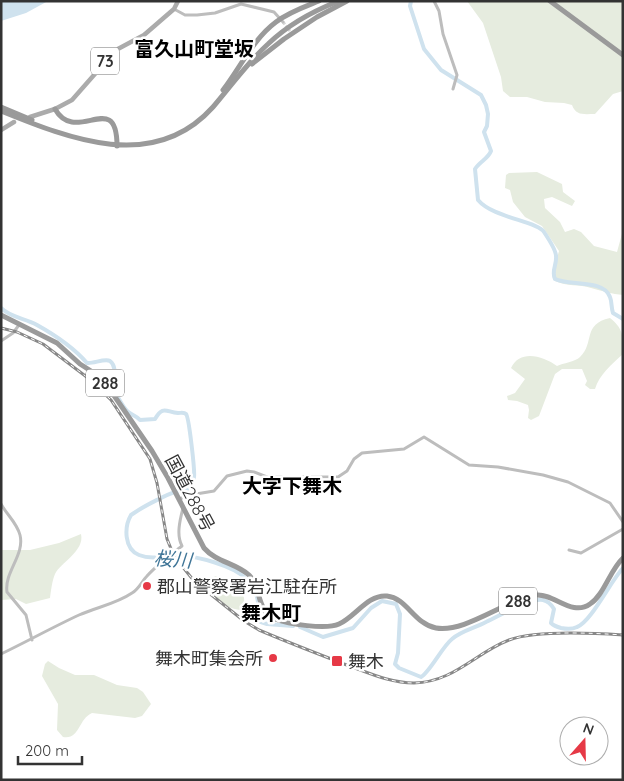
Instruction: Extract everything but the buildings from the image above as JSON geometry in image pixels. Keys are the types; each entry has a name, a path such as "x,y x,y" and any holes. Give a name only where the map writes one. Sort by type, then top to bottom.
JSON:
{"highway":[{"path":"207,113 247,54 266,32 301,8 319,1"},
{"path":"212,108 268,44 298,22 339,1"},
{"path":"1,111 68,136 93,142 117,145 152,142 181,131 207,113 252,65 266,53 317,17 347,1"},
{"path":"550,1 623,54"},
{"path":"1,107 83,137 117,145"},
{"path":"55,109 60,117 69,123 100,118 110,121 116,129 117,145"},
{"name":"国道288号","path":"1,315 57,343 80,364 102,378 152,451 183,507 199,541 207,551 244,571 252,578 263,609 274,619 327,627 339,624 375,598 381,596 398,600 422,623 440,629 459,626 520,600 538,595 547,596 572,607 583,608 593,602 617,564 623,558"}],"main road":[{"name":"73","path":"30,117 55,109 72,100 119,47 144,34 174,9 178,1"},
{"path":"1,130 14,122"}],"street":[{"path":"434,1 440,14 443,34 455,68 456,80 453,89"},
{"path":"174,9 184,15 197,15 215,12 240,4 274,12 282,20"},
{"path":"1,341 14,333 19,325"},
{"path":"178,498 214,491 228,476 247,471 267,477 334,478 347,471 354,459 360,454 404,449 424,437 469,465 498,467 543,475 572,484 610,502 623,522"},
{"path":"1,504 16,526 21,539 8,578 7,592 27,618 32,640"},
{"path":"1,654 32,640 53,627 132,593 148,574 182,546 179,540 179,533 183,507"},
{"path":"568,550 581,553 623,529"}],"shaded area":[{"path":"467,1 623,1 623,91 613,94 595,114 578,113 572,105 564,103 545,102 527,97 510,97 503,91 501,77 483,23"},
{"path":"537,172 562,184 563,192 575,201 572,206 552,197 544,199 545,208 560,222 565,232 574,229 581,232 594,246 617,252 623,230 623,295 555,281 553,271 559,251 542,226 525,217 513,202 510,190 505,188 506,175 509,173"},
{"path":"610,318 618,326 622,334 623,354 603,374 595,389 590,389 585,385 587,381 582,369 562,369 555,374 539,416 531,420 528,418 528,405 508,400 507,396 515,393 525,379 511,368 515,362 526,356 539,357 557,366 575,360 584,352 592,329 601,321"},
{"path":"81,534 81,540 76,551 55,574 50,598 26,604 16,599 1,600 1,550 30,550 59,543"},
{"path":"215,576 241,593 244,600 240,610 222,603 213,593 211,582"},
{"path":"48,661 75,675 94,675 117,685 137,688 143,692 151,704 142,716 135,718 92,713 87,716 73,735 63,737 57,730 58,704 42,676 45,664"}],"water":[{"path":"1,1 48,1 26,13 1,21"}],"waterway":[{"path":"411,1 410,6 424,49 441,70 481,95 486,105 488,114 487,126 484,132 491,151 475,169 478,200 494,211 540,228 548,237 556,253 555,279 601,288 610,297 613,313 623,319"},
{"name":"桜川","path":"1,308 9,314 32,323 50,333 70,347 87,363 110,361 114,367 114,388 117,396 127,411 140,420 155,419 160,412 165,410 186,414 192,444 193,479 187,490 167,495 131,515 126,531 130,548 139,555 196,558 233,570 245,578 256,594 258,605 255,620 267,624 293,626"},
{"name":"桜川","path":"300,627 323,637 353,628 371,608 382,601 396,604 400,614 398,653 395,664 399,668 421,677 448,643 456,636 530,602 543,600 551,604 554,609 551,623 554,626 565,629 577,627 588,618 623,568"}],"tunnel":[{"path":"283,22 290,31"}],"railway":[{"path":"1,328 17,332 43,344 88,378 111,400 150,459 157,483 167,539 174,556 194,581 244,621 259,630 344,664 405,683 441,678 497,646 520,637 549,633 623,635"}],"place":[{"name":"郡山警察署岩江駐在所","path":"147,586"},
{"name":"舞木町集会所","path":"273,658"},
{"name":"舞木","path":"337,661"}],"district":[{"name":"富久山町堂坂","path":"194,48"},
{"name":"大字下舞木","path":"292,485"},
{"name":"舞木町","path":"271,612"}]}
